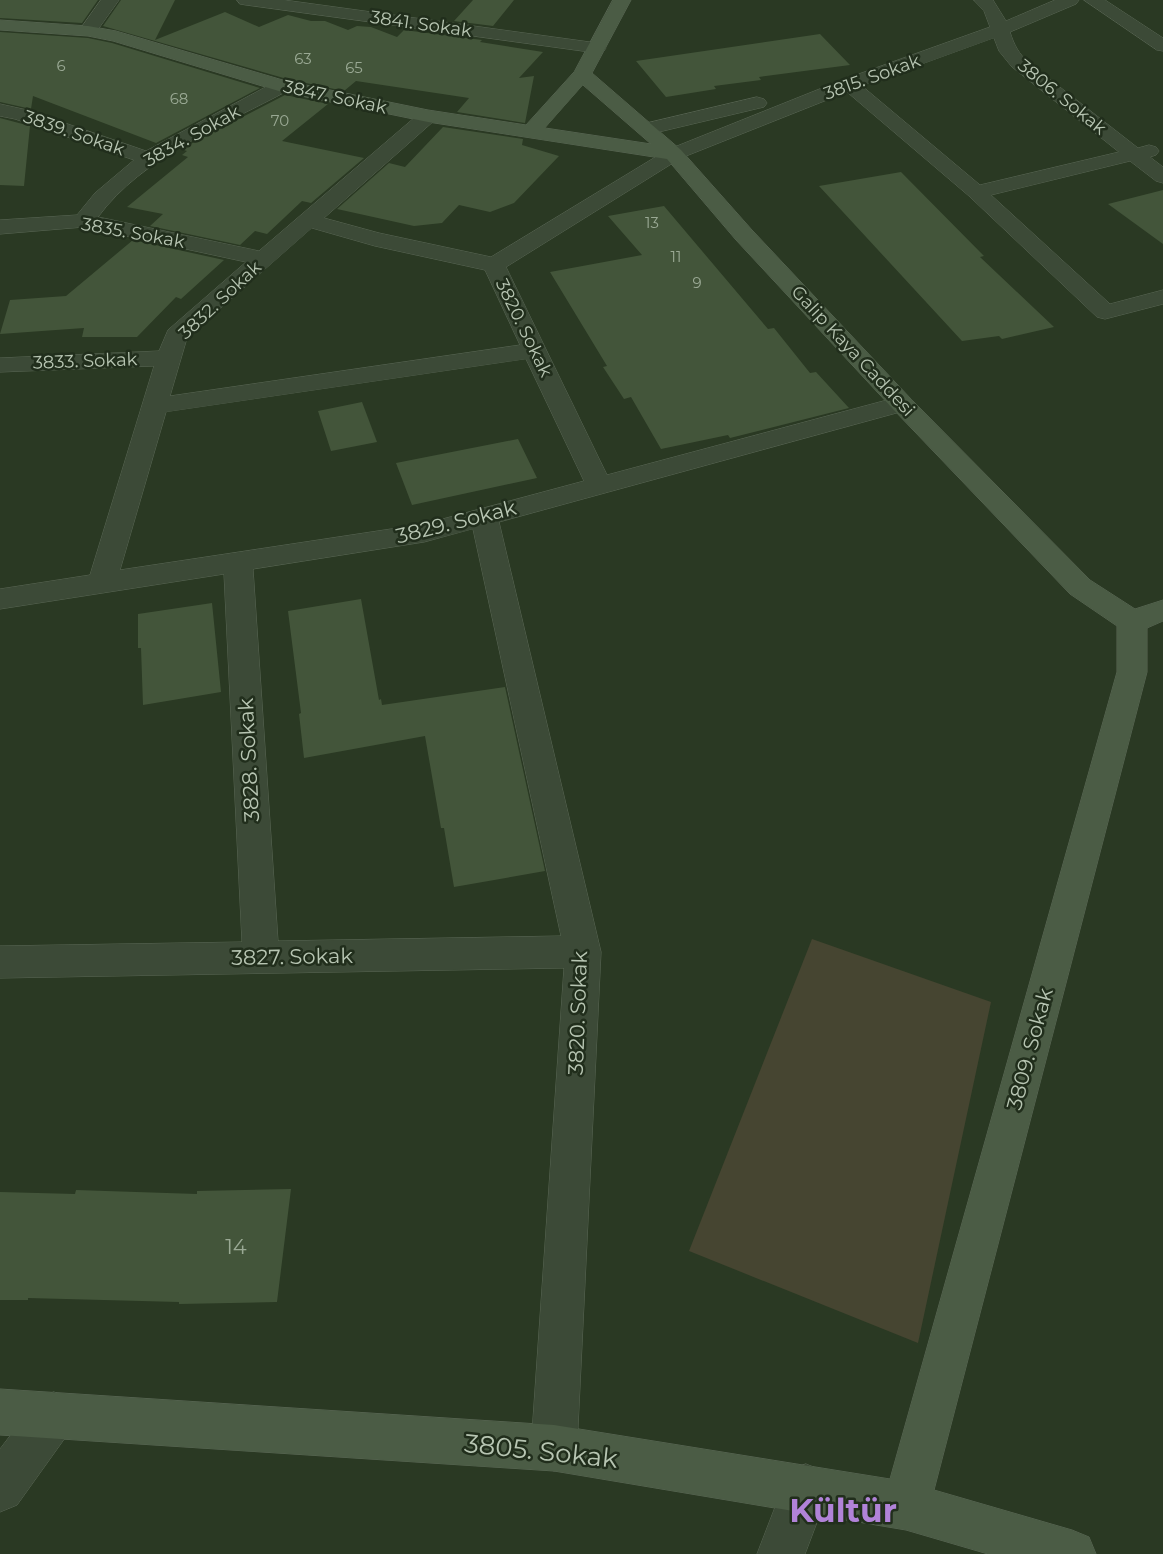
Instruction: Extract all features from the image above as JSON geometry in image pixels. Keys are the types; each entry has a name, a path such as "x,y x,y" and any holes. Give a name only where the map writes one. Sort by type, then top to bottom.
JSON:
{"street":[{"path":"88,31 110,0"},
{"name":"3841. Sokak","path":"246,0 597,48"},
{"path":"531,132 582,74 622,0"},
{"name":"3806. Sokak","path":"983,0 995,13 999,30 1010,55 1163,177"},
{"name":"3815. Sokak","path":"674,154 839,88 999,30 1070,0"},
{"path":"1093,0 1163,46"},
{"name":"3847. Sokak","path":"0,25 88,31 116,36 282,86 428,116 674,154"},
{"name":"Galip Kaya Caddesi","path":"582,74 674,154 744,235 902,404 1080,587 1147,616"},
{"name":"3834. Sokak","path":"84,222 102,197 148,158 282,86"},
{"path":"646,129 772,99 839,88 976,192 1105,312 1163,297"},
{"name":"3839. Sokak","path":"0,110 20,114 148,158"},
{"name":"3832. Sokak","path":"102,583 176,335 428,116"},
{"path":"976,192 1163,148"},
{"name":"3820. Sokak","path":"600,485 494,265 674,154"},
{"path":"308,220 375,239 494,265"},
{"name":"3835. Sokak","path":"0,227 84,222 264,259"},
{"path":"155,405 535,350"},
{"name":"3833. Sokak","path":"0,365 170,358"},
{"name":"3829. Sokak","path":"0,599 424,533 902,404"},
{"name":"3820. Sokak","path":"484,517 583,952 554,1448"},
{"name":"3828. Sokak","path":"238,562 261,958"},
{"name":"3809. Sokak","path":"906,1506 1147,616"},
{"name":"3827. Sokak","path":"0,962 583,952"},
{"name":"3805. Sokak","path":"0,1412 554,1448 906,1506 1072,1554"},
{"path":"0,1488 54,1414"},
{"path":"781,1554 806,1488"}],"shaded area":[{"path":"812,939 991,1002 918,1343 689,1251"}],"building":[{"path":"0,0 98,0 82,23 0,18"},
{"path":"121,0 175,0 155,40 225,12 259,27 288,15 311,21 325,21 348,30 357,26 371,27 397,37 404,30 482,40 480,42 543,52 519,78 534,76 525,123 457,112 469,98 356,81 344,91 287,79 103,26"},
{"path":"473,0 514,0 493,26 454,21"},
{"path":"0,32 88,38 112,43 260,88 156,143 33,96 31,109 0,102"},
{"path":"820,34 850,65 759,77 761,80 714,86 716,89 666,97 636,61"},
{"path":"285,95 328,104 282,141 364,158 311,203 302,201 267,234 255,231 240,245 150,226 163,214 127,207 188,157 182,155 187,151 181,149"},
{"path":"0,118 30,126 24,186 0,185"},
{"path":"443,127 523,139 522,145 559,156 514,203 490,212 459,205 442,223 414,226 337,209 389,163 405,167"},
{"path":"901,172 984,256 980,257 1054,327 1002,339 999,336 962,341 819,186"},
{"path":"1163,190 1163,244 1108,204"},
{"path":"664,206 768,329 774,328 810,373 816,372 849,408 730,438 728,435 661,449 631,397 624,399 603,367 607,366 550,272 642,255 608,216"},
{"path":"133,240 224,260 181,299 176,297 137,337 82,337 84,328 0,334 10,300 66,296"},
{"path":"362,402 377,442 331,451 318,411"},
{"path":"518,439 537,478 412,505 396,463"},
{"path":"361,599 379,700 381,699 382,705 505,687 545,871 454,887 425,736 304,758 299,714 301,713 288,611"},
{"path":"212,603 221,692 143,705 141,648 138,648 138,614"},
{"path":"291,1189 277,1302 179,1304 179,1302 28,1298 28,1300 0,1300 0,1192 75,1194 76,1190 197,1194 197,1191"}],"district":[{"name":"Kültür","path":"843,1510"}]}
